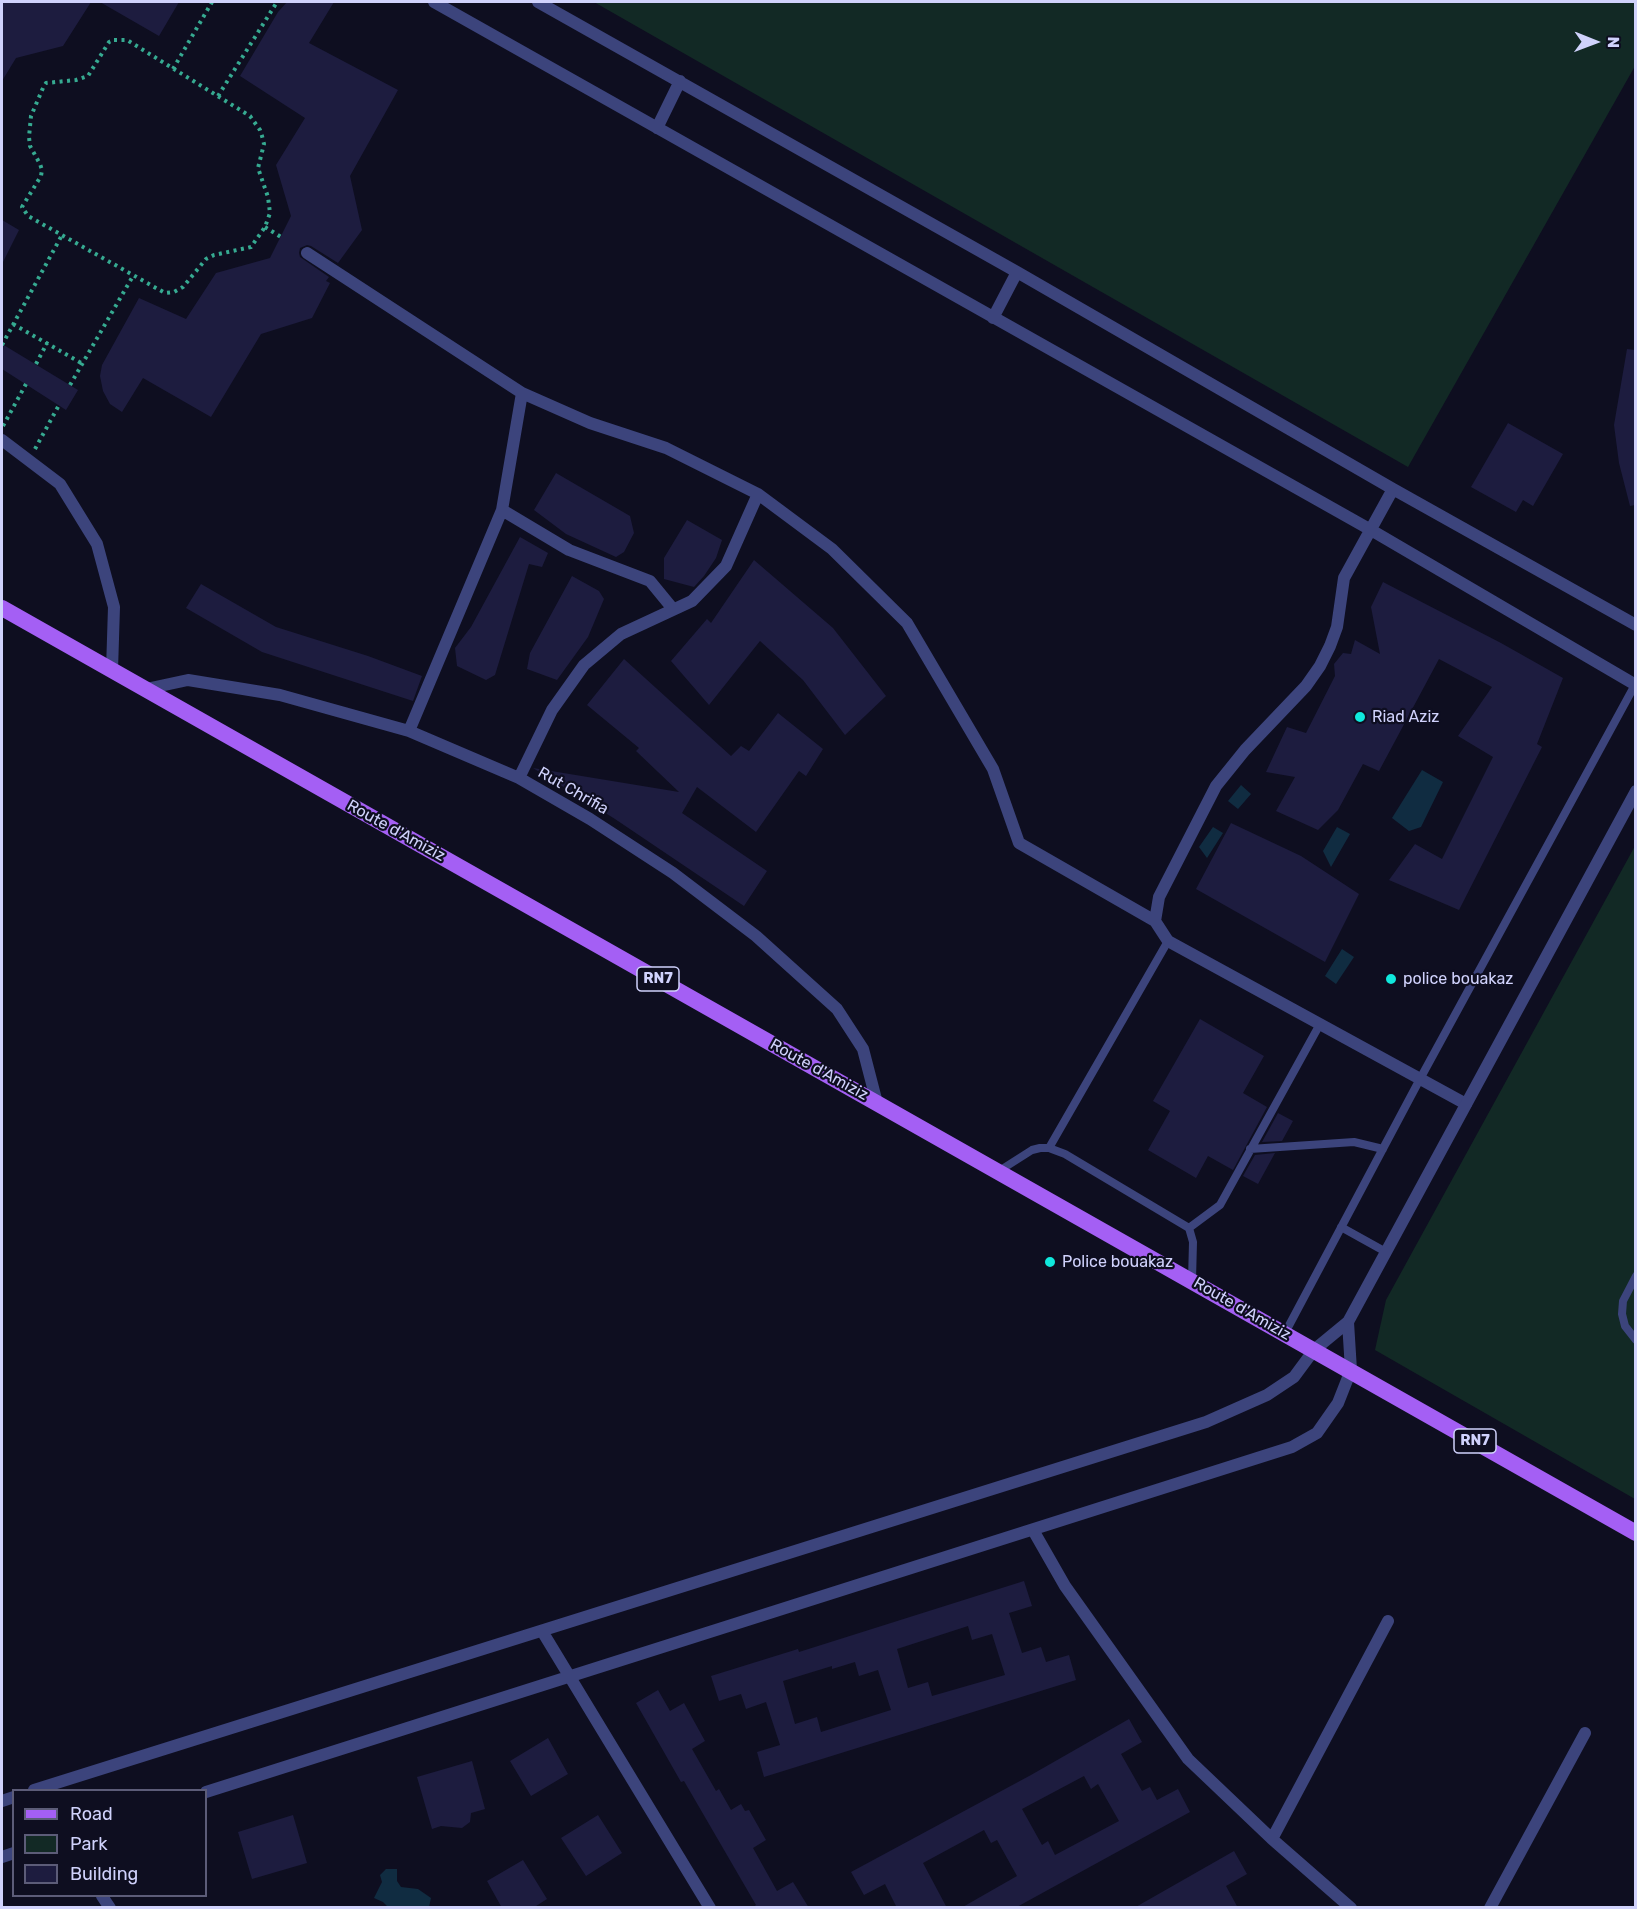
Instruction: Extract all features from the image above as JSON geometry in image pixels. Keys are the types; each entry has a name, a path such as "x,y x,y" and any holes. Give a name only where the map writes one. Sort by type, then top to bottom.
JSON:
{"main road":[{"name":"Route d'Amiziz","path":"2,608 1351,1370 1635,1533"}],"street":[{"path":"434,2 1371,530 1635,684"},
{"path":"538,2 1017,272 1635,626"},
{"path":"657,128 680,81"},
{"path":"307,253 522,393 590,423 666,448 759,494 832,549 907,623 993,769 1019,843 1155,921 1168,941 1466,1104"},
{"path":"993,318 1017,272"},
{"path":"409,730 502,510 522,393"},
{"path":"2,440 60,484 97,544 114,607 112,670"},
{"path":"1155,921 1159,897 1216,786 1245,750 1306,686 1320,666 1337,627 1344,578 1393,489"},
{"path":"519,778 552,710 584,665 621,634 692,601 726,566 759,494"},
{"path":"502,510 569,550 650,581 673,609"},
{"name":"Rut Chrifia","path":"146,689 188,680 280,694 409,730 519,778 590,819 673,873 756,936 837,1010 863,1049 877,1103"},
{"path":"40,1789 1206,1422 1267,1395 1294,1377 1314,1350 1348,1322 1635,791"},
{"path":"207,1792 1292,1448 1317,1432 1338,1403 1351,1370 1348,1322"},
{"path":"1033,1530 1065,1586 1188,1759 1272,1839 1351,1908"},
{"path":"1272,1839 1388,1621"},
{"path":"542,1631 710,1908"},
{"path":"1490,1908 1585,1733"}],"lane":[{"path":"1285,1333 1635,684"},
{"path":"1048,1148 1168,941"},
{"path":"1190,1228 1220,1204 1320,1024"},
{"path":"1250,1149 1354,1142 1383,1149"},
{"path":"998,1171 1032,1150 1048,1148 1065,1154 1190,1228 1193,1242 1192,1280"},
{"path":"1341,1227 1386,1252"},
{"path":"1635,1276 1623,1301 1622,1314 1625,1326 1635,1340"}],"path":[{"path":"173,69 212,2"},
{"path":"218,96 277,2"},
{"path":"127,40 218,96 250,116 264,144 258,168 268,197 270,213 265,227 251,247 214,255 206,259 183,287 174,292 165,293 27,216 22,207 41,176 40,164 30,146 28,137 31,116 43,88 46,83 76,80 88,76 109,42 127,40"},
{"path":"265,227 281,237"},
{"path":"2,345 62,235"},
{"path":"70,386 133,276"},
{"path":"13,324 82,364"},
{"path":"36,364 47,344"},
{"path":"2,429 26,384"},
{"path":"29,460 59,405"}],"green space":[{"path":"594,2 1635,2 1635,66 1408,467"},
{"path":"1635,846 1635,1499 1375,1350 1386,1300"}],"water":[{"path":"1422,770 1443,782 1421,827 1409,831 1392,818"},
{"path":"1241,785 1251,794 1238,809 1228,801"},
{"path":"1213,827 1223,833 1207,858 1199,847"},
{"path":"1337,827 1350,834 1331,867 1323,851"},
{"path":"1342,949 1354,957 1336,984 1325,976"},
{"path":"386,1869 397,1869 397,1881 401,1887 418,1889 431,1898 429,1907 388,1907 374,1898 382,1882 380,1875"}],"building":[{"path":"2,2 91,2 63,46 16,58 2,81"},
{"path":"100,2 179,2 159,36"},
{"path":"287,2 334,2 309,43 398,90 350,176 362,230 338,263 311,246 300,248 300,257 329,277 326,281 330,283 312,318 261,334 211,417 143,378 122,412 110,404 103,391 100,376 102,365 139,298 186,319 216,273 270,258 291,216 276,165 305,118 240,76 278,12"},
{"path":"2,220 19,230 2,264"},
{"path":"2,344 78,390 66,410 2,369"},
{"path":"1627,349 1635,350 1635,505 1630,506 1619,463 1614,425"},
{"path":"1508,423 1563,454 1533,506 1523,500 1516,512 1471,487"},
{"path":"556,473 630,516 634,533 624,552 616,557 566,534 534,510"},
{"path":"687,520 722,540 716,558 694,587 664,579 664,558"},
{"path":"520,537 548,553 542,567 529,564 495,675 486,680 457,666 455,648 471,627"},
{"path":"754,560 833,628 886,696 845,735 803,680 760,641 709,705 671,661 707,619 711,623"},
{"path":"572,576 599,591 604,599 588,637 557,680 527,669 530,653"},
{"path":"1383,582 1563,678 1537,744 1542,747 1459,910 1389,880 1415,844 1442,859 1493,757 1458,736 1492,687 1439,659 1379,771 1363,764 1338,810 1318,830 1276,811 1295,777 1266,772 1287,727 1306,733 1335,676 1334,664 1343,653 1351,654 1355,640 1380,654 1371,607"},
{"path":"201,584 276,627 422,676 413,701 262,652 186,608"},
{"path":"624,659 731,756 741,746 749,751 778,713 823,749 806,776 799,771 756,832 697,787 682,813 767,871 744,906 615,819 533,768 679,792 636,751 639,748 587,705"},
{"path":"1231,823 1301,856 1359,894 1325,962 1196,889"},
{"path":"1200,1019 1264,1056 1243,1093 1267,1107 1233,1170 1208,1156 1196,1178 1148,1150 1170,1111 1153,1101"},
{"path":"1278,1113 1293,1121 1282,1141 1262,1142"},
{"path":"1275,1153 1258,1184 1243,1176 1255,1155"},
{"path":"1024,1581 1032,1606 1009,1613 1022,1653 1041,1647 1046,1662 1069,1655 1076,1680 764,1777 757,1752 780,1745 766,1702 746,1709 741,1694 719,1701 711,1676 798,1649 799,1652","holes":["968,1626 972,1640 992,1634 1005,1675 932,1696 928,1682 908,1688 897,1649","855,1662 859,1676 878,1670 891,1710 821,1732 817,1717 795,1724 783,1681 832,1666 832,1669"]},
{"path":"658,1690 670,1711 684,1703 705,1741 692,1749 716,1791 719,1789 731,1810 741,1804 745,1811 749,1810 766,1840 753,1848 777,1891 793,1882 809,1908 752,1908 756,1905 636,1703"},
{"path":"1129,1719 1142,1742 1121,1754 1142,1791 1150,1787 1157,1800 1178,1789 1190,1812 1015,1908 961,1908 1017,1876 997,1840 991,1843 984,1830 923,1863 947,1908 897,1908 885,1884 864,1895 851,1872 1031,1775","holes":["1084,1776 1091,1789 1098,1784 1119,1821 1055,1855 1048,1841 1042,1845 1022,1809"]},
{"path":"548,1738 568,1774 531,1796 510,1761"},
{"path":"472,1761 485,1809 471,1813 470,1822 462,1828 441,1826 432,1829 417,1777"},
{"path":"293,1815 307,1863 252,1879 238,1832"},
{"path":"598,1815 622,1853 586,1876 561,1838"},
{"path":"1234,1851 1247,1874 1226,1886 1238,1908 1134,1908"},
{"path":"523,1860 547,1899 533,1908 502,1908 487,1881"}],"place":[{"name":"Riad Aziz","path":"1360,717"},
{"name":"police bouakaz","path":"1391,979"},
{"name":"Police bouakaz","path":"1050,1262"}]}
